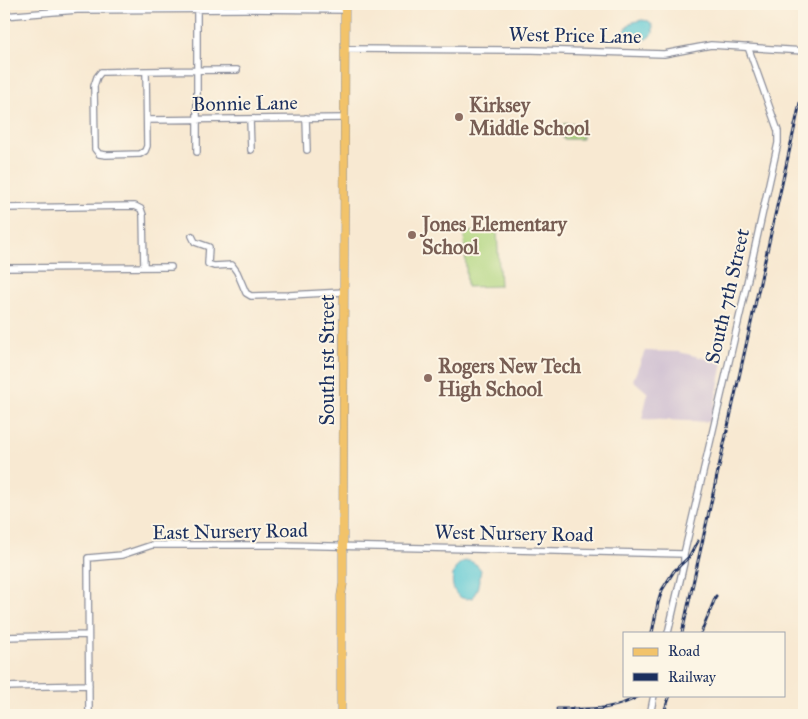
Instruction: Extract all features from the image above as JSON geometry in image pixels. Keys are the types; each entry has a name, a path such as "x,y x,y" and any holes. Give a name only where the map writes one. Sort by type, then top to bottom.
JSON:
{"main road":[{"name":"South 1st Street","path":"341,715 345,7"}],"street":[{"path":"4,16 77,10 197,10 248,6 345,7"},
{"path":"197,10 197,152"},
{"name":"West Price Lane","path":"345,49 533,50 664,54 711,44 804,51"},
{"name":"South 7th Street","path":"668,632 684,563 684,554 778,143 778,132 748,48"},
{"path":"146,71 147,120 146,146 144,151 140,154 99,154 95,149 94,86 101,72 146,71 197,70 237,70"},
{"path":"306,118 307,150"},
{"name":"Bonnie Lane","path":"147,120 344,118"},
{"path":"250,119 251,150"},
{"path":"4,208 135,206 141,209 143,214 144,267"},
{"path":"192,236 195,242 209,247 208,264 214,266 232,265 246,293 251,296 344,292"},
{"path":"4,268 171,267"},
{"name":"East Nursery Road","path":"88,635 88,558 122,555 152,545 343,547"},
{"name":"West Nursery Road","path":"343,547 684,554"},
{"path":"4,637 88,635 90,715"},
{"path":"4,687 89,685"},
{"path":"650,715 654,696"}],"shaded area":[{"path":"645,351 679,352 723,363 711,422 642,419 648,393 633,380"}],"green space":[{"path":"563,124 582,124 582,139 563,139"},
{"path":"497,231 500,286 467,287 464,232"}],"water":[{"path":"649,21 653,26 653,33 641,41 633,42 627,39 625,32 627,27 633,22"},
{"path":"470,561 481,570 477,590 472,598 464,599 455,591 453,578 457,566 462,562"}],"railway":[{"path":"682,632 804,85"},
{"path":"652,632 662,590 674,571 690,556 698,541"},
{"path":"701,632 716,596"},
{"path":"557,709 610,707 639,696"},
{"path":"663,715 670,696"}],"place":[{"name":"Kirksey Middle School","path":"459,117"},
{"name":"Jones Elementary School","path":"412,235"},
{"name":"Rogers New Tech High School","path":"428,378"}]}
